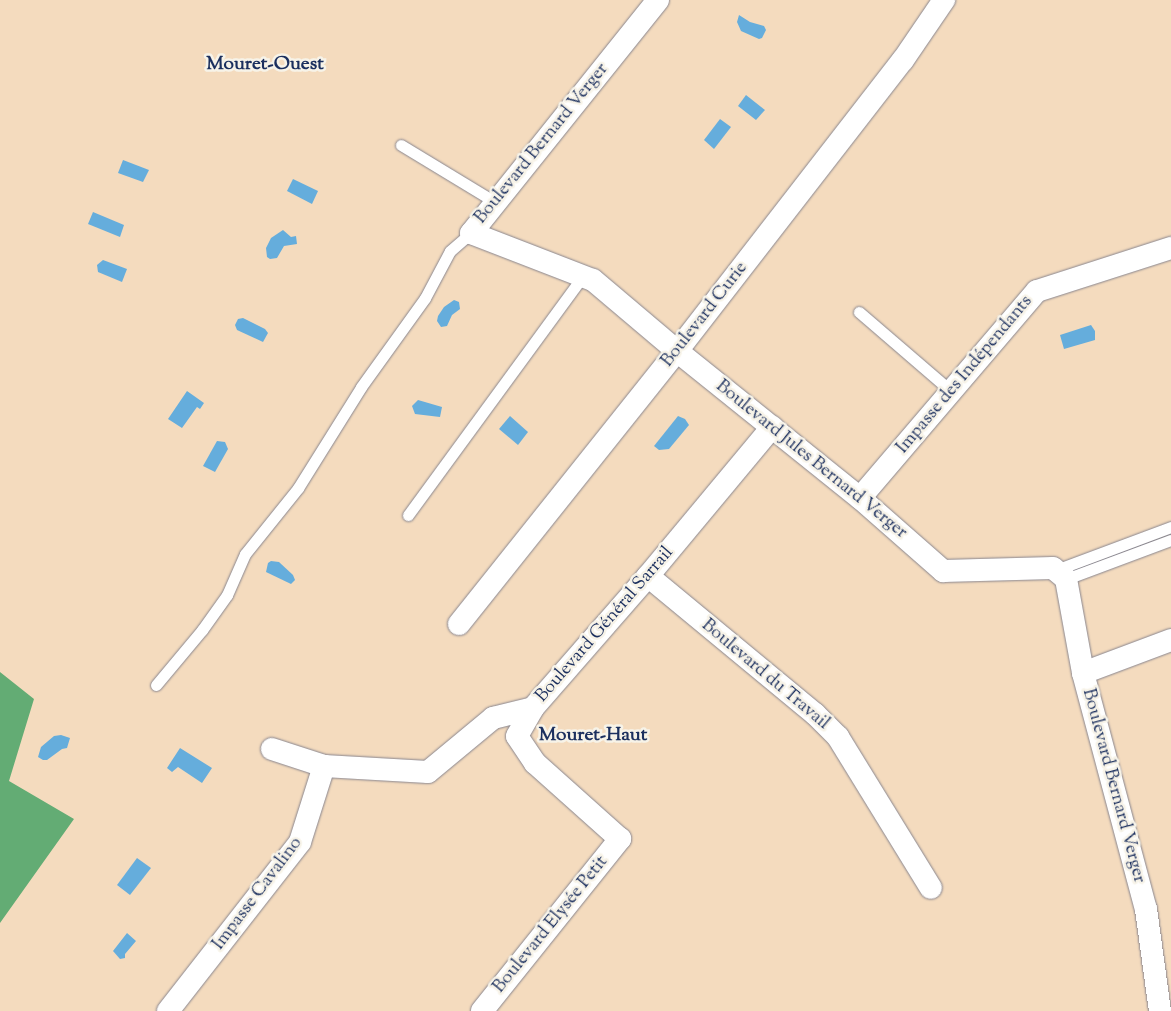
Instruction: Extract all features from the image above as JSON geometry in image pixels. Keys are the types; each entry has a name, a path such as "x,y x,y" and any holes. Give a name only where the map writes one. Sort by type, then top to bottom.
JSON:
{"street":[{"name":"Boulevard Bernard Verger","path":"588,278 471,232 658,0"},
{"name":"Boulevard Curie","path":"459,624 677,351 903,60 944,0"},
{"name":"Impasse des Indépendants","path":"860,498 1037,290 1171,248"},
{"name":"Boulevard Jules Bernard Verger","path":"588,278 860,498 943,571 1058,572"},
{"name":"Boulevard Général Sarrail","path":"620,839 535,763 517,736 533,708 648,576 772,427"},
{"name":"Boulevard Bernard Verger","path":"1058,572 1146,909 1160,1011"},
{"name":"Boulevard du Travail","path":"648,576 815,714 838,738 931,888"},
{"path":"1083,672 1171,640"},
{"path":"272,748 324,766 428,772 493,718 533,708"},
{"name":"Impasse Cavalino","path":"168,1011 300,842 324,766"},
{"name":"Boulevard Elysée Petit","path":"482,1011 620,839"}],"lane":[{"path":"401,145 495,202"},
{"path":"156,685 202,630 227,596 245,554 298,488 361,387 426,298 450,251 471,232"},
{"path":"408,516 588,278"},
{"path":"859,312 951,391"},
{"path":"1058,572 1171,527"},
{"path":"1058,572 1171,540"}],"green space":[{"path":"0,672 34,699 9,781 74,819 0,923"}],"water":[{"path":"739,15 750,22 764,26 766,30 762,38 759,39 741,31 737,22"},
{"path":"746,95 765,110 756,120 738,106"},
{"path":"720,119 731,127 714,149 704,140"},
{"path":"123,160 149,170 143,182 118,173"},
{"path":"293,179 318,191 312,204 287,191"},
{"path":"93,212 124,225 120,237 88,224"},
{"path":"283,230 291,237 296,236 297,244 284,246 277,258 270,259 267,257 266,248 271,238"},
{"path":"103,260 127,269 122,282 98,272 97,265"},
{"path":"454,300 459,302 460,309 452,315 447,326 441,327 437,321 438,316 444,307"},
{"path":"243,318 265,329 268,333 263,342 237,330 235,325 238,319"},
{"path":"1091,325 1095,331 1095,340 1064,349 1060,335"},
{"path":"187,391 204,403 200,409 197,407 182,428 168,419"},
{"path":"418,400 442,407 440,417 415,414 412,406"},
{"path":"510,416 528,432 518,445 499,429"},
{"path":"678,416 685,419 689,425 669,449 659,450 654,446"},
{"path":"217,441 225,442 228,449 215,472 203,466"},
{"path":"271,561 279,562 293,575 295,580 291,584 266,572 268,563"},
{"path":"61,735 70,738 67,748 62,749 47,760 38,757 41,747 54,736"},
{"path":"180,748 212,768 202,783 178,767 172,772 167,768"},
{"path":"137,858 151,868 130,895 117,885"},
{"path":"127,933 136,941 125,954 125,958 120,959 113,951"}],"district":[{"name":"Mouret-Ouest","path":"265,65"},
{"name":"Mouret-Haut","path":"593,736"}]}
